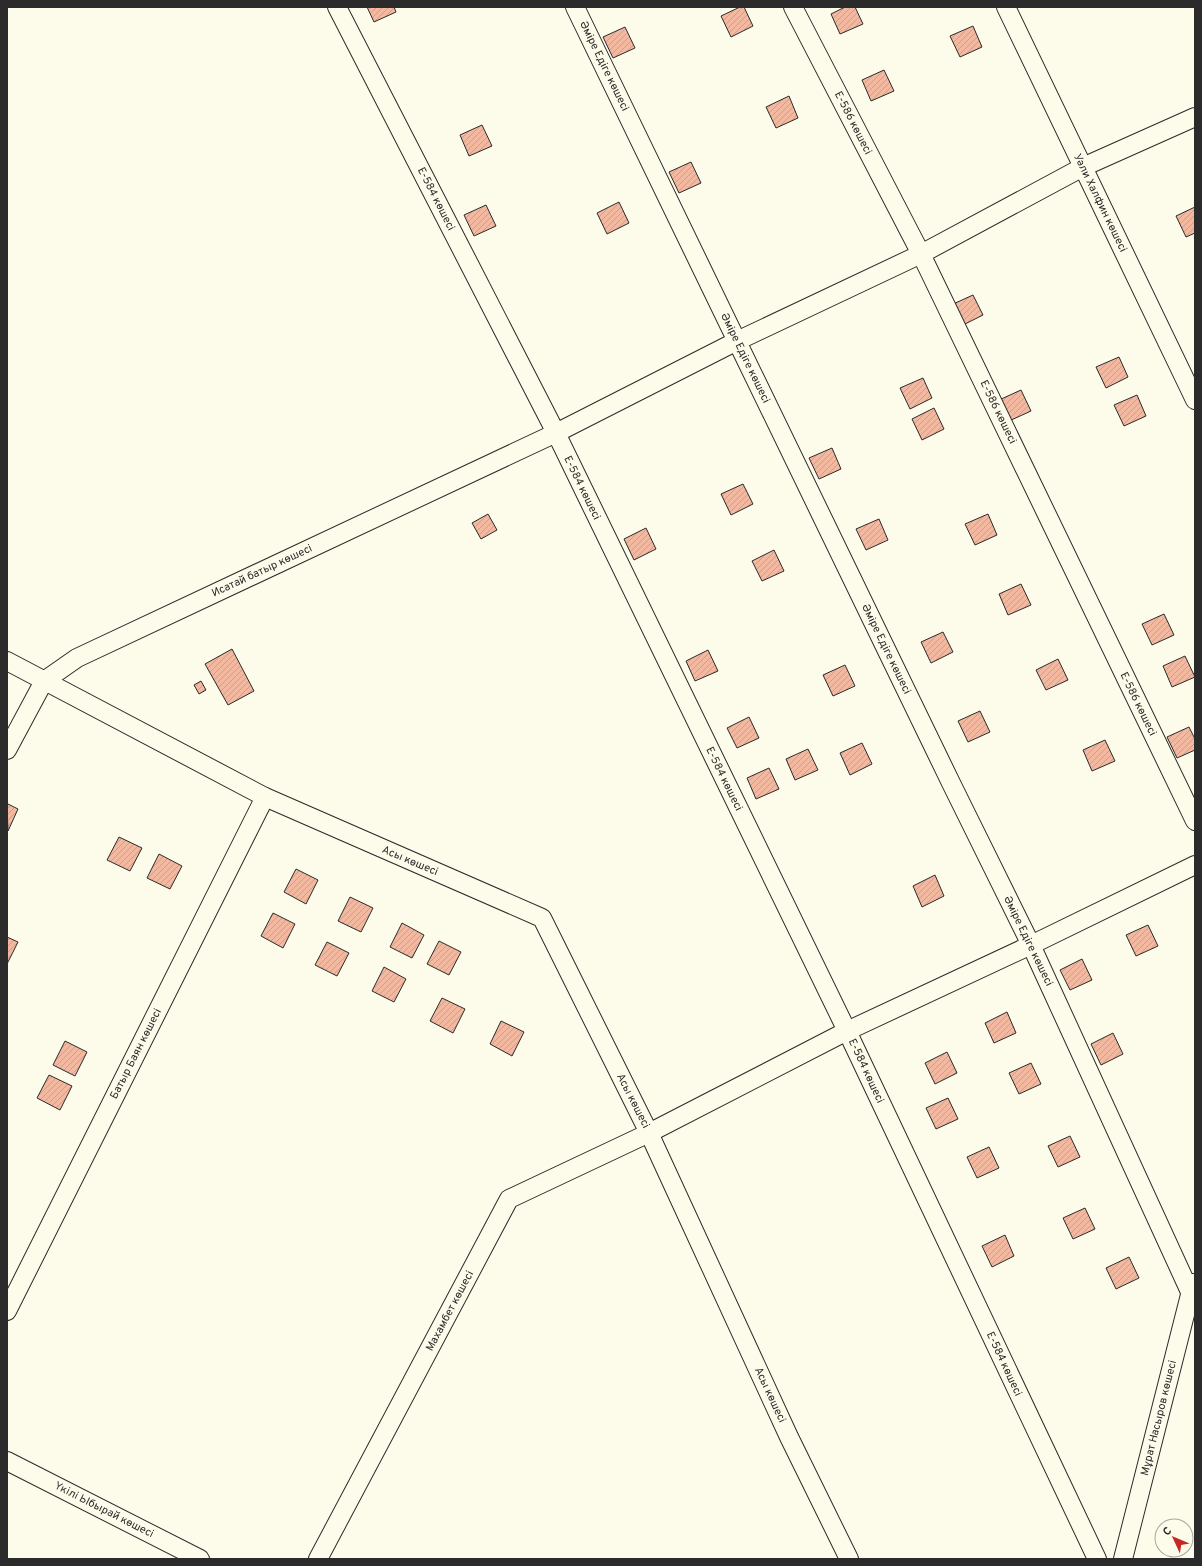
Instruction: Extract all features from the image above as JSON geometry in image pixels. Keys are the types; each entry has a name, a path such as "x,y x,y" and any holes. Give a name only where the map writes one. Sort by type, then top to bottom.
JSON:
{"street":[{"name":"Е-584 көшесі","path":"337,7 556,433 847,1032 1097,1559"},
{"name":"Әміре Едіге көшесі","path":"576,7 944,769 1031,945 1190,1294"},
{"name":"Е-586 көшесі","path":"793,7 921,254 1195,821"},
{"name":"Уәли Халфин көшесі","path":"1006,7 1195,400"},
{"name":"Исатай батыр көшесі","path":"7,750 44,681 77,658 556,433 737,340 921,254 1083,167 1195,117"},
{"name":"Асы көшесі","path":"7,661 265,798 542,918 649,1133 786,1430 849,1559"},
{"name":"Батыр Баян көшесі","path":"7,1312 265,798"},
{"name":"Махамбет көшесі","path":"318,1559 510,1199 649,1133 847,1032 1195,865"},
{"name":"Мұрат Насыров көшесі","path":"1123,1559 1195,1277"},
{"name":"Үкілі Ыбырай көшесі","path":"7,1461 200,1559"}],"building":[{"path":"367,7 394,7 396,12 374,22"},
{"path":"740,7 744,7 753,26 731,37 721,16"},
{"path":"845,7 855,7 863,24 840,34 831,14"},
{"path":"973,26 982,47 960,57 950,36"},
{"path":"625,27 635,48 613,58 603,37"},
{"path":"884,70 894,91 871,101 862,80"},
{"path":"789,96 798,118 776,128 766,107"},
{"path":"482,125 492,146 469,156 460,135"},
{"path":"691,162 701,183 679,193 669,172"},
{"path":"619,202 629,223 607,234 597,213"},
{"path":"486,205 496,226 474,236 464,215"},
{"path":"1195,207 1195,233 1186,237 1176,216"},
{"path":"973,295 983,315 961,326 951,305"},
{"path":"1119,357 1128,377 1106,388 1096,367"},
{"path":"923,378 932,398 910,409 900,388"},
{"path":"1021,390 1031,411 1009,421 999,400"},
{"path":"1137,395 1146,416 1124,426 1114,405"},
{"path":"934,408 944,429 922,440 912,419"},
{"path":"832,448 841,469 819,479 809,458"},
{"path":"743,484 753,504 731,515 721,494"},
{"path":"488,514 497,530 481,539 472,523"},
{"path":"988,514 997,535 975,545 965,524"},
{"path":"879,519 888,540 866,550 856,529"},
{"path":"646,528 656,549 634,560 624,539"},
{"path":"774,550 784,571 762,581 752,561"},
{"path":"1021,584 1031,605 1008,615 999,594"},
{"path":"1164,614 1174,635 1152,645 1142,624"},
{"path":"943,632 953,652 931,663 921,642"},
{"path":"232,649 254,691 228,705 205,664"},
{"path":"708,650 718,671 695,681 686,661"},
{"path":"1185,656 1195,677 1172,687 1163,666"},
{"path":"1058,659 1068,680 1046,690 1036,670"},
{"path":"845,665 855,686 833,696 823,675"},
{"path":"201,681 206,690 199,694 194,685"},
{"path":"980,711 990,732 968,742 958,721"},
{"path":"749,717 759,738 737,748 727,728"},
{"path":"1189,727 1195,739 1195,750 1177,758 1167,737"},
{"path":"1105,740 1115,761 1092,771 1083,750"},
{"path":"862,743 872,764 850,775 840,753"},
{"path":"808,749 818,770 795,780 786,759"},
{"path":"769,768 779,789 756,799 747,778"},
{"path":"8,804 18,809 8,831 7,806"},
{"path":"119,837 142,848 130,871 107,860"},
{"path":"159,854 182,866 170,889 147,878"},
{"path":"296,869 318,880 306,904 284,892"},
{"path":"935,875 944,896 922,907 913,886"},
{"path":"350,897 373,908 361,932 338,921"},
{"path":"273,913 295,924 283,948 261,936"},
{"path":"402,923 424,935 412,958 390,947"},
{"path":"1148,925 1158,946 1136,956 1126,935"},
{"path":"7,937 18,942 7,964"},
{"path":"439,941 461,952 449,975 427,964"},
{"path":"327,942 349,953 337,976 315,965"},
{"path":"1082,959 1092,980 1070,990 1060,970"},
{"path":"384,967 406,979 394,1002 372,991"},
{"path":"442,998 465,1009 453,1033 430,1021"},
{"path":"1007,1012 1016,1033 994,1043 985,1023"},
{"path":"501,1021 524,1032 512,1056 490,1044"},
{"path":"1113,1033 1123,1054 1101,1065 1091,1044"},
{"path":"65,1041 87,1052 75,1076 53,1065"},
{"path":"947,1052 957,1073 935,1084 925,1063"},
{"path":"1031,1063 1041,1084 1019,1094 1009,1073"},
{"path":"49,1075 72,1086 60,1110 37,1098"},
{"path":"948,1098 958,1119 936,1129 926,1108"},
{"path":"1070,1136 1080,1157 1058,1167 1048,1146"},
{"path":"989,1147 999,1168 977,1178 967,1157"},
{"path":"1085,1208 1095,1229 1073,1239 1063,1218"},
{"path":"1005,1235 1014,1256 992,1267 982,1246"},
{"path":"1129,1257 1139,1278 1116,1289 1106,1268"}]}
